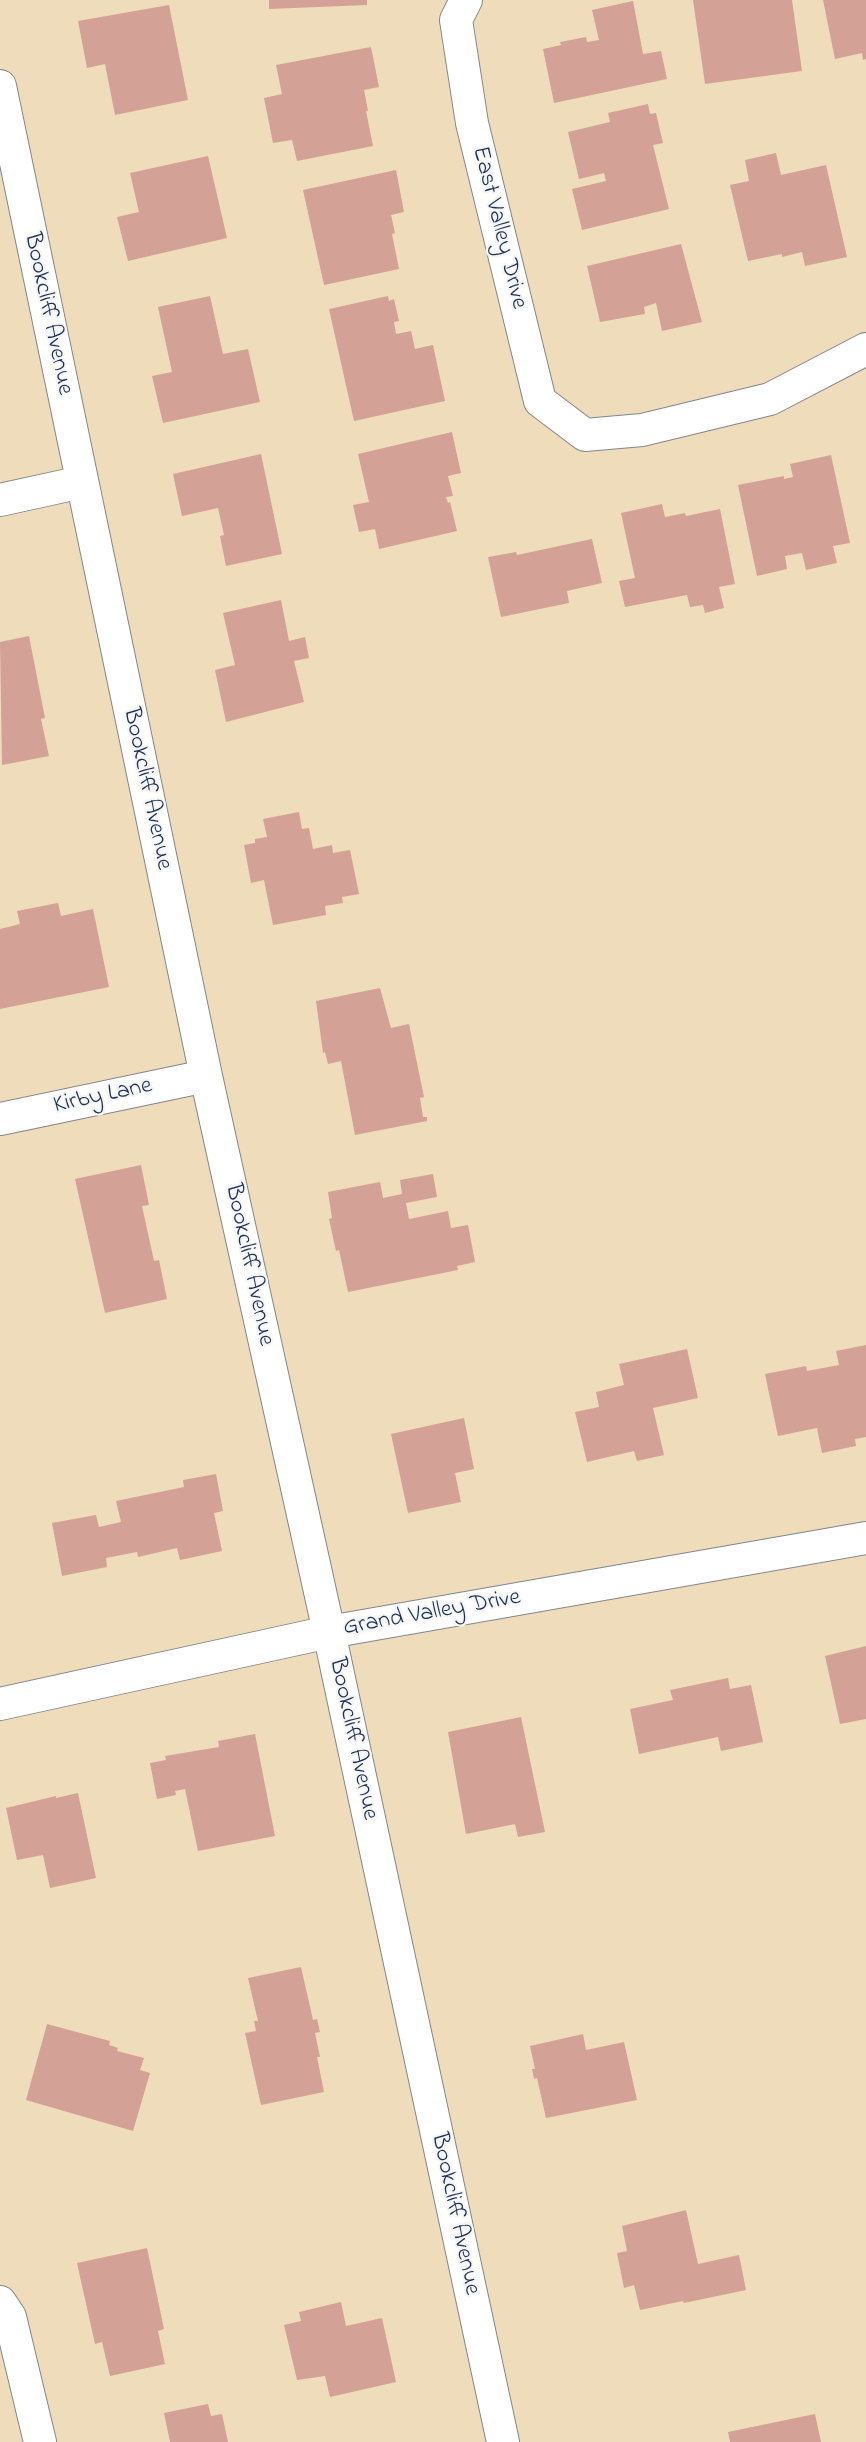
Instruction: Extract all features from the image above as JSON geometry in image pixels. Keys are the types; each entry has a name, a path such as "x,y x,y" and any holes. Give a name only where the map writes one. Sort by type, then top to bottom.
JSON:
{"street":[{"name":"East Valley Drive","path":"466,0 456,20 472,123 540,401 585,435 642,430 770,399 866,349"},
{"name":"Bookcliff Avenue","path":"0,86 207,1076 503,2442"},
{"path":"0,500 82,482"},
{"name":"Kirby Lane","path":"0,1119 207,1076"},
{"name":"Grand Valley Drive","path":"0,1704 329,1632 866,1538"},
{"path":"0,2302 10,2317 40,2442"}],"building":[{"path":"269,0 367,0 367,5 269,9"},
{"path":"693,0 792,0 802,71 705,84"},
{"path":"823,0 866,0 866,59 863,60 862,53 835,59"},
{"path":"633,1 643,54 661,51 667,79 554,103 543,49 561,45 560,42 586,37 587,42 599,40 592,10"},
{"path":"169,5 188,100 115,115 105,64 87,68 78,21"},
{"path":"371,47 379,87 364,90 373,146 297,161 292,140 273,143 264,98 282,94 276,65"},
{"path":"648,104 650,114 656,113 663,143 653,145 669,209 582,230 572,189 606,181 604,173 579,179 568,132 610,122 608,113"},
{"path":"776,153 781,175 826,165 847,257 805,266 802,252 748,261 730,185 749,181 745,160"},
{"path":"208,156 227,238 128,261 117,217 139,212 130,173"},
{"path":"396,170 404,212 391,215 399,269 324,285 303,190"},
{"path":"681,244 702,322 662,331 656,303 644,307 645,314 600,322 587,266"},
{"path":"210,296 223,354 248,349 260,402 163,423 152,376 172,372 158,307"},
{"path":"388,296 389,301 394,299 399,321 394,322 396,334 411,331 415,349 433,345 445,401 354,421 329,309"},
{"path":"452,432 461,473 448,476 453,496 446,497 448,503 450,502 457,531 379,549 375,529 359,532 353,505 369,502 358,454"},
{"path":"261,454 282,554 226,566 220,536 224,535 218,508 182,516 173,474"},
{"path":"831,455 850,543 833,546 837,563 806,570 802,553 785,556 787,569 757,576 738,485 784,476 784,479 793,477 790,464"},
{"path":"662,504 665,517 685,513 686,516 720,509 735,584 719,587 724,608 705,613 703,605 690,607 687,595 625,607 619,581 635,578 621,513"},
{"path":"592,539 602,583 567,591 569,603 501,617 488,557 516,552 517,555"},
{"path":"281,600 289,641 305,637 309,658 294,661 304,702 226,722 215,670 235,665 223,613"},
{"path":"29,636 45,718 41,719 49,756 2,765 0,642"},
{"path":"299,812 302,829 309,828 313,849 332,845 333,853 350,850 359,894 342,897 343,903 325,906 326,915 273,925 264,880 251,883 244,845 255,843 255,839 267,837 263,819"},
{"path":"58,903 61,916 93,909 109,987 0,1009 0,929 20,924 17,911"},
{"path":"380,988 391,1028 409,1024 424,1097 420,1098 423,1117 427,1117 427,1121 355,1135 341,1061 328,1064 325,1052 323,1053 316,1001"},
{"path":"141,1165 149,1205 142,1206 154,1261 159,1260 167,1299 105,1313 75,1179"},
{"path":"433,1174 437,1197 406,1203 409,1219 448,1211 451,1228 468,1225 475,1262 457,1266 458,1270 348,1292 339,1250 336,1251 329,1219 332,1218 328,1192 380,1182 383,1198 402,1194 400,1180"},
{"path":"866,1345 866,1437 855,1439 856,1446 822,1453 817,1428 778,1436 765,1374 806,1366 807,1371 839,1365 836,1351"},
{"path":"687,1349 698,1398 653,1408 664,1455 637,1461 634,1451 587,1462 575,1412 599,1407 596,1392 624,1385 619,1364"},
{"path":"464,1418 474,1469 455,1473 461,1502 408,1513 391,1434"},
{"path":"216,1474 223,1511 214,1513 222,1551 180,1560 177,1548 138,1557 137,1552 106,1558 107,1567 62,1576 52,1523 96,1515 99,1527 121,1522 116,1501 184,1487 183,1480"},
{"path":"866,1646 866,1719 840,1724 825,1656"},
{"path":"728,1678 730,1689 751,1685 763,1742 721,1751 718,1737 639,1754 630,1709 673,1700 670,1690"},
{"path":"521,1717 545,1832 518,1837 515,1824 466,1834 448,1732"},
{"path":"255,1734 275,1836 198,1851 185,1789 175,1791 176,1795 157,1799 150,1763 166,1760 165,1756 219,1747 218,1741"},
{"path":"78,1793 96,1878 50,1888 43,1855 17,1860 6,1808"},
{"path":"301,1967 313,2020 317,2019 320,2032 315,2033 324,2092 261,2105 245,2033 256,2031 254,2021 258,2021 248,1978"},
{"path":"47,2024 110,2041 109,2045 118,2048 117,2051 144,2058 140,2070 150,2073 133,2131 26,2100"},
{"path":"583,2034 586,2050 624,2042 637,2100 546,2118 537,2078 534,2079 532,2069 535,2069 530,2046"},
{"path":"686,2210 698,2264 739,2255 746,2290 640,2310 634,2285 624,2288 617,2253 627,2251 622,2226"},
{"path":"147,2248 164,2329 158,2331 165,2364 110,2376 102,2342 95,2344 77,2263"},
{"path":"341,2302 346,2326 382,2318 396,2382 330,2397 325,2376 297,2380 284,2325 301,2321 299,2312"},
{"path":"208,2404 211,2416 222,2414 228,2442 170,2442 164,2413"},
{"path":"815,2414 821,2442 730,2442 728,2432"}]}
